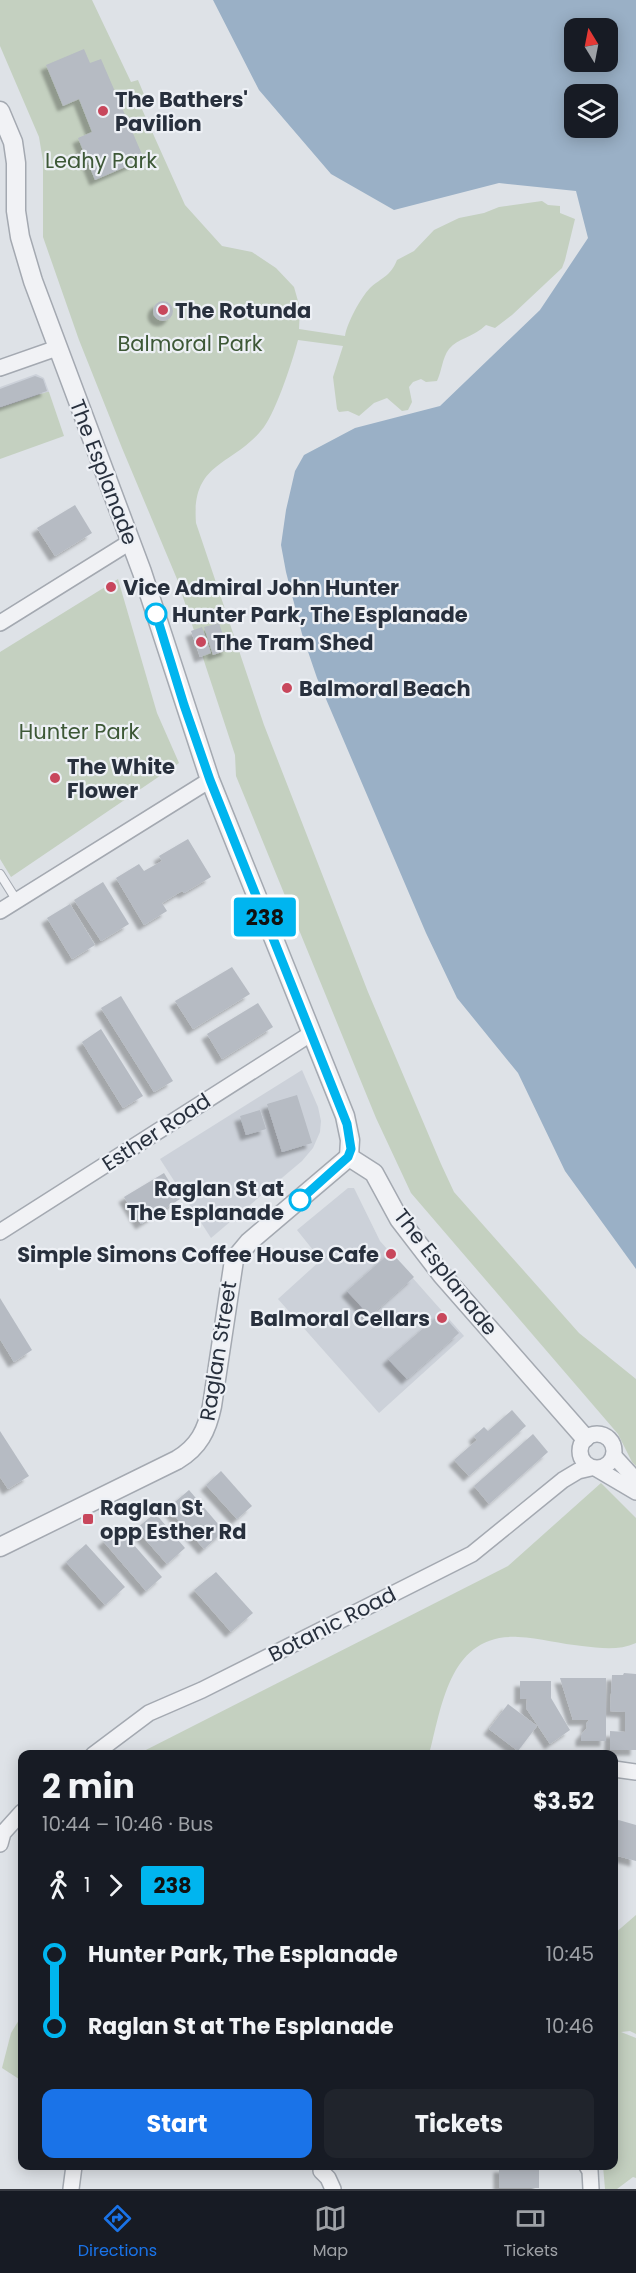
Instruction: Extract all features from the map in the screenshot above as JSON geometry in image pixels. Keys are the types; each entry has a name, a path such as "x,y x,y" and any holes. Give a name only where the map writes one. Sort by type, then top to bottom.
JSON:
{"street":[{"name":"The Esplanade","path":"0,111 13,142 16,163 16,211 20,237 57,348 156,614 210,780 345,1116 351,1149 348,1157 374,1173 399,1218 442,1275 582,1446"},
{"path":"0,368 57,348"},
{"path":"0,623 130,542"},
{"path":"0,911 210,780"},
{"name":"Esther Road","path":"0,1232 312,1033"},
{"name":"Raglan Street","path":"0,1545 177,1460 195,1447 206,1430 210,1412 234,1260 249,1242 348,1157"},
{"path":"636,1480 614,1456 613,1445 606,1436 595,1434 582,1446 581,1460 636,1492"},
{"name":"Botanic Road","path":"563,1480 582,1446"},
{"path":"594,1468 607,1465 614,1456"},
{"name":"Botanic Road","path":"99,1750 149,1713 202,1690 472,1554 563,1480 578,1471 594,1468"},
{"path":"618,1770 636,1772"},
{"path":"0,1844 3,1833 18,1816"},
{"path":"71,2189 73,2170"},
{"path":"321,2170 333,2189"},
{"path":"589,2170 591,2189"}],"lane":[{"path":"0,874 17,901"}],"shaded area":[{"path":"36,374 44,378 49,392 0,409 0,387"},
{"path":"302,1070 318,1107 321,1121 320,1132 313,1148 302,1161 211,1238 160,1159"},
{"path":"348,1188 354,1188 380,1241 464,1336 379,1413 278,1299 321,1260 297,1230"}],"green space":[{"name":"Balmoral Park","path":"0,0 92,0 131,82 138,80 148,104 141,107 185,205 222,246 252,252 276,268 294,287 300,308 299,329 345,336 351,317 363,297 370,288 389,273 397,260 414,251 434,230 459,218 484,213 499,207 542,201 548,205 560,206 560,213 575,219 562,268 495,328 486,325 453,345 445,356 437,381 426,382 421,379 413,382 409,387 412,402 408,410 402,411 387,398 374,403 359,416 348,411 339,412 333,377 343,346 298,340 279,398 264,427 252,440 207,475 200,487 196,502 196,523 264,725 368,992 454,1192 579,1333 636,1379 636,1466 618,1434 411,1193 376,1118 236,776 235,755 177,579 79,340 43,237 43,161 39,137 0,46"},
{"path":"49,392 64,436 0,459 0,408"},
{"name":"Hunter Park","path":"118,579 157,713 179,763 11,877 0,859 0,652"},
{"path":"601,1483 636,1518 636,1643 616,1648 602,1648 518,1637 495,1639 477,1647 463,1659 453,1676 445,1695 430,1750 146,1750 508,1566"},
{"path":"636,1915 636,2034 630,2031 621,2032 636,2038 636,2178 633,2177 617,2189 605,2189 603,2170 618,2170 618,1931"},
{"path":"18,2022 18,2078 2,2068 11,2033"}],"water":[{"path":"213,0 636,0 636,1269 565,1171 518,1073 457,998 426,933 317,678 302,634 281,545 295,471 304,455 355,428 440,406 540,310 588,238 576,191 499,183 394,210 331,174 259,90"}],"building":[{"name":"The Bathers' Pavilion","path":"84,49 90,63 101,59 144,159 95,180 78,138 92,132 79,99 63,106 46,65"},
{"name":"The Rotunda","path":"159,301 167,301 173,307 173,315 167,321 159,321 153,315 153,307"},
{"path":"35,376 43,379 47,391 0,407 0,389"},
{"path":"75,505 92,533 55,556 37,528"},
{"path":"219,623 228,650 213,655 204,627"},
{"name":"The Tram Shed","path":"202,627 211,653 200,657 191,631"},
{"path":"188,839 211,877 162,903 167,911 144,925 116,878 139,864 144,871 162,861 159,856"},
{"path":"103,882 129,924 101,941 74,900"},
{"path":"70,904 95,945 72,959 47,918"},
{"path":"232,967 250,994 193,1029 175,1001"},
{"path":"121,996 173,1081 154,1092 101,1008"},
{"path":"258,1003 273,1027 222,1059 207,1034"},
{"path":"101,1029 143,1096 123,1108 82,1042"},
{"path":"297,1095 312,1143 282,1152 267,1104"},
{"path":"260,1110 266,1129 246,1135 240,1116"},
{"path":"164,1173 180,1199 141,1224 124,1197"},
{"path":"391,1252 414,1277 370,1316 347,1291"},
{"path":"0,1298 32,1350 14,1362 0,1339"},
{"path":"441,1313 459,1333 407,1379 388,1359"},
{"path":"512,1410 526,1426 469,1476 454,1460 477,1440 474,1436 484,1427 488,1431"},
{"path":"0,1431 29,1476 8,1489 0,1477"},
{"path":"533,1434 548,1452 489,1504 474,1486"},
{"path":"221,1471 252,1506 237,1519 206,1485"},
{"path":"189,1490 224,1531 204,1549 168,1508"},
{"path":"155,1513 185,1548 167,1564 136,1529"},
{"path":"119,1528 162,1577 146,1591 103,1541"},
{"path":"86,1544 125,1587 105,1605 66,1562"},
{"path":"216,1572 253,1613 231,1632 194,1590"},
{"path":"624,1673 636,1674 636,1750 610,1750 610,1731 625,1732 625,1712 610,1711 612,1675 623,1675"},
{"path":"560,1678 606,1678 606,1741 581,1741 581,1735 587,1728 586,1724 589,1720 573,1720"},
{"path":"520,1681 551,1681 551,1698 570,1730 550,1744 526,1708 527,1699 520,1699"},
{"path":"508,1704 537,1726 519,1750 489,1729"},
{"path":"618,1820 636,1825 636,1861 618,1856"},
{"path":"499,2170 539,2170 539,2188 499,2188"}],"bus line":[{"name":"238","path":"156,614 210,780 347,1124 351,1149 348,1157 300,1200"}],"place":[{"name":"The Bathers' Pavilion","path":"103,111"},
{"name":"The Rotunda","path":"163,310"},
{"name":"Vice Admiral John Hunter","path":"111,587"},
{"name":"Hunter Park, The Esplanade","path":"156,614"},
{"name":"The Tram Shed","path":"201,642"},
{"name":"Balmoral Beach","path":"287,688"},
{"name":"The White Flower","path":"55,778"},
{"name":"Raglan St at The Esplanade","path":"300,1200"},
{"name":"Simple Simons Coffee House Cafe","path":"391,1254"},
{"name":"Balmoral Cellars","path":"442,1318"},
{"name":"Raglan St opp Esther Rd","path":"88,1519"}],"park label":[{"name":"Leahy Park","path":"101,160"}]}
